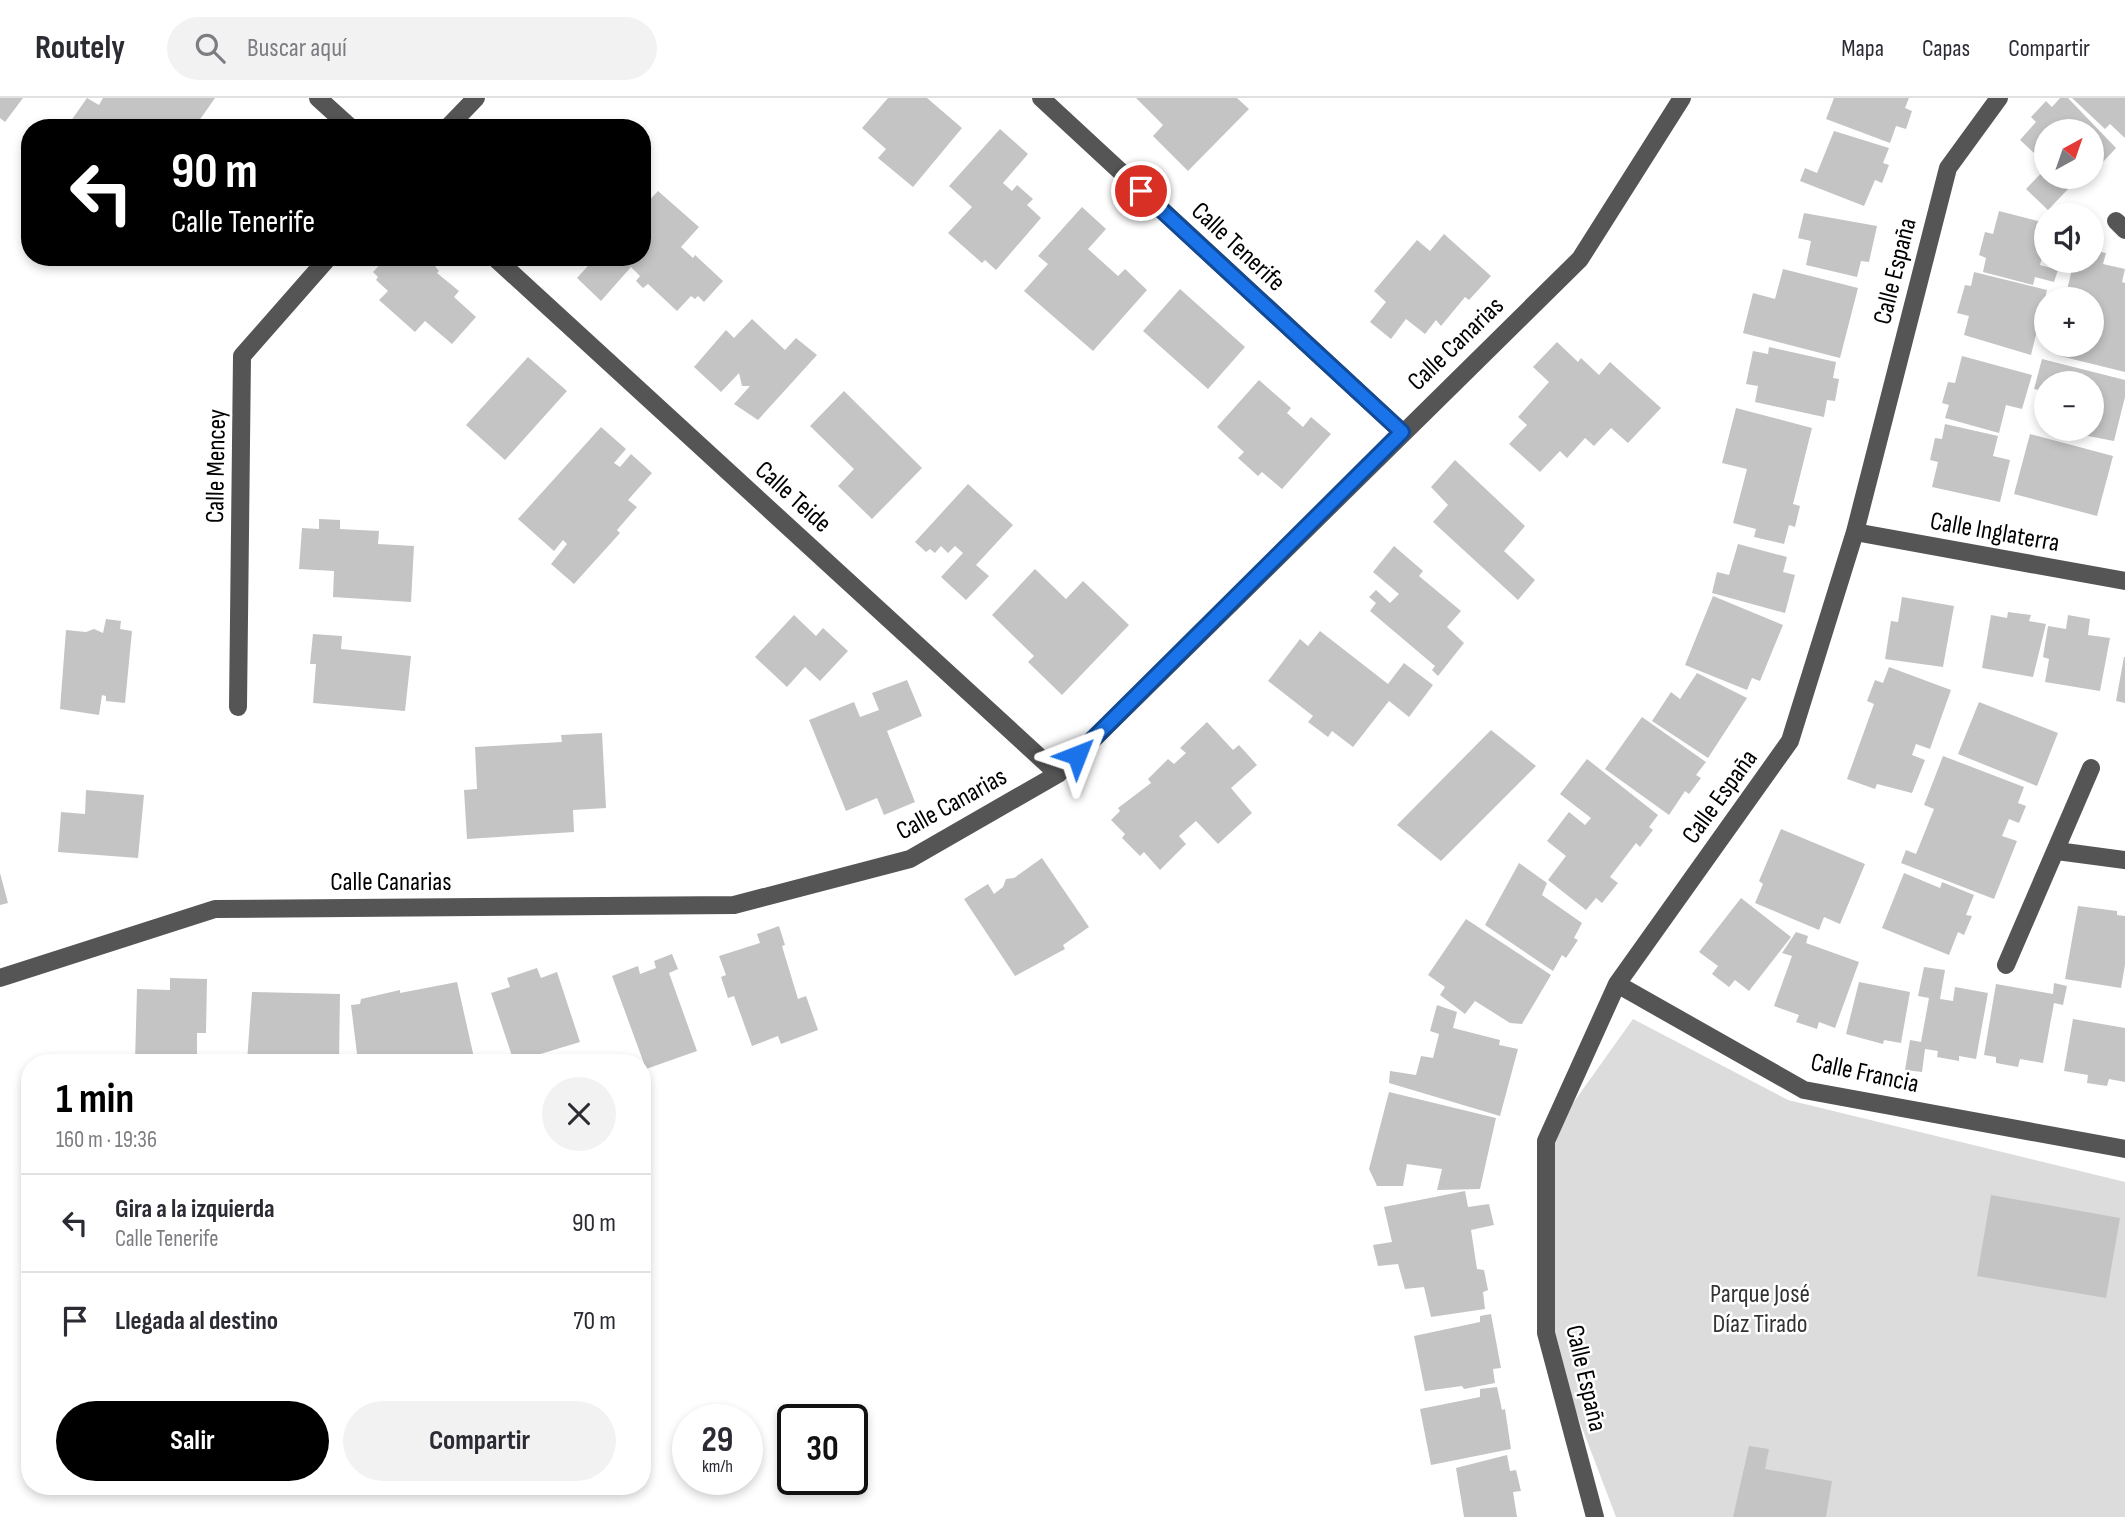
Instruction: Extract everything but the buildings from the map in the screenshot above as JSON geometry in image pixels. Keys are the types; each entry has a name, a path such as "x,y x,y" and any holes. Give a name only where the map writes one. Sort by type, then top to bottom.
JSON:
{"street":[{"path":"318,98 341,119"},
{"path":"456,119 476,98"},
{"name":"Calle Tenerife","path":"1041,98 1402,432"},
{"name":"Calle Canarias","path":"0,978 215,909 734,905 909,859 1058,774 1580,259 1682,98"},
{"name":"Calle España","path":"1595,1517 1546,1334 1546,1141 1617,984 1790,741 1855,532 1948,168 2000,98"},
{"name":"Calle Mencey","path":"238,707 242,356 321,266"},
{"name":"Calle Teide","path":"504,266 1058,774"},
{"name":"Calle Inglaterra","path":"1855,532 2125,581"},
{"path":"2006,965 2091,768"},
{"path":"2057,851 2125,860"},
{"name":"Calle Francia","path":"1617,984 1804,1090 2125,1149"}],"green space":[{"name":"Parque José Díaz Tirado","path":"1633,1019 1788,1100 2125,1182 2125,1517 1616,1517 1546,1333 1546,1141"}],"route":[{"path":"1077,755 1402,432 1141,191"}]}
